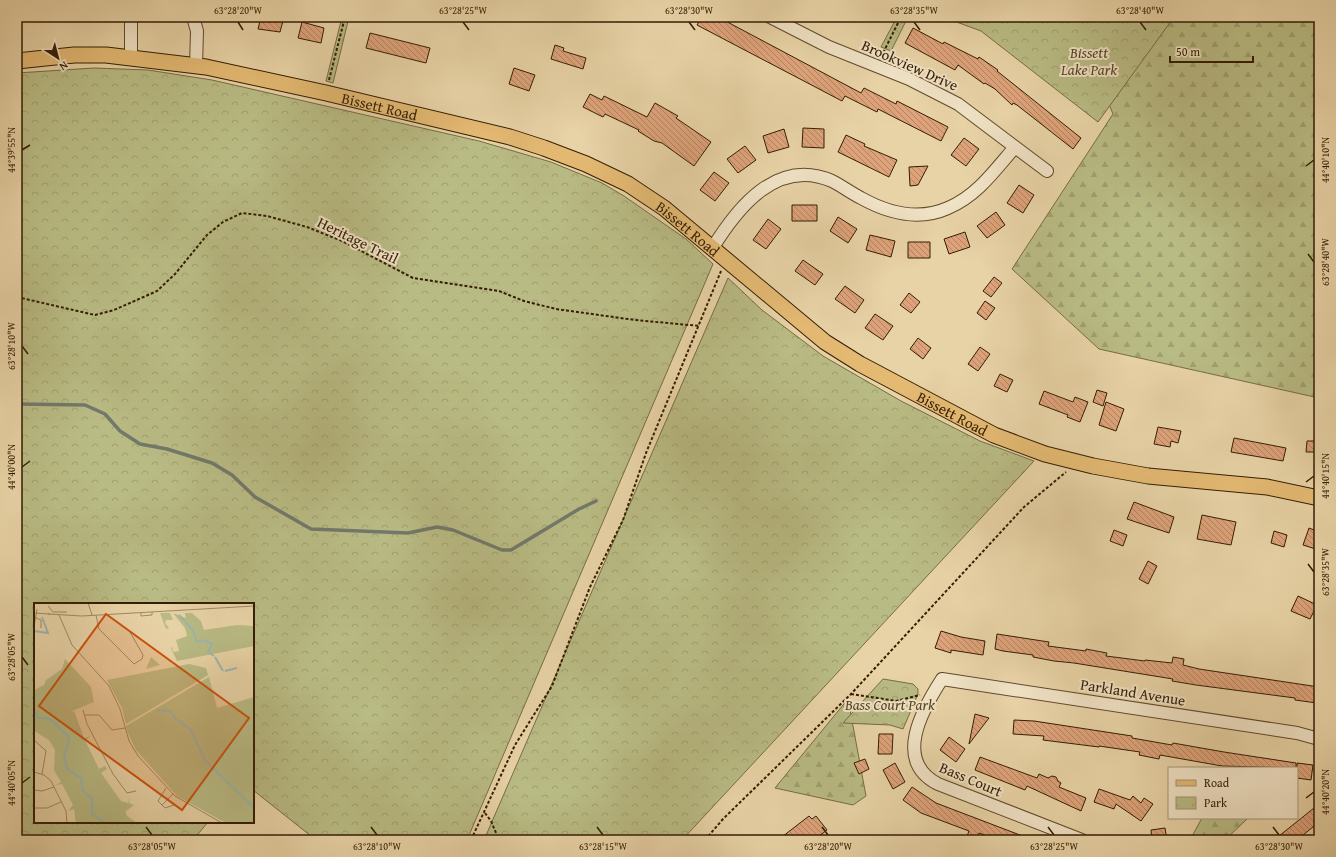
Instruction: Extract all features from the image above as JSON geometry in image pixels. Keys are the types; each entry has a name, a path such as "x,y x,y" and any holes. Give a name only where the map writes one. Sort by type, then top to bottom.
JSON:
{"main road":[{"name":"Bissett Road","path":"17,61 74,55 131,58 196,66 326,93 510,137 544,148 586,164 628,184 651,198 819,338 860,364 994,435 1032,450 1077,463 1148,476 1267,487 1319,498"}],"street":[{"path":"131,17 131,58"},
{"path":"193,17 197,30 196,66"},
{"name":"Brookview Drive","path":"770,17 829,47 909,79 958,104 1047,171"},
{"path":"712,249 722,232 748,200 762,189 782,179 801,176 820,178 838,184 860,198 880,207 900,213 926,214 947,209 968,198 982,185 1015,147"},
{"name":"Bass Court","path":"942,679 934,691 923,714 913,743 915,761 923,773 938,784 1082,840"},
{"name":"Parkland Avenue","path":"942,679 1297,732 1319,739"}],"path":[{"path":"326,93 345,17"},
{"path":"876,67 901,17"},
{"name":"Heritage Trail","path":"17,298 95,315 114,310 157,291 176,274 207,235 223,222 242,213 268,216 307,227 342,241 413,278 499,291 524,301 556,309 635,320 700,326"},
{"path":"471,840 485,813 515,745 552,686 590,587 623,520 646,453 680,368 700,326 717,278 727,262"},
{"path":"705,840 723,819 851,694 1024,507 1077,463"},
{"path":"851,694 896,701 934,691"},
{"path":"485,813 491,821 500,840"}],"green space":[{"path":"342,17 349,17 333,83 326,81"},
{"path":"897,17 908,17 891,51 881,47"},
{"name":"Bissett Lake Park","path":"943,17 1174,17 1098,122 981,31"},
{"path":"1034,17 1319,17 1319,398 1099,349 1012,269 1113,114 1100,82"},
{"path":"94,68 148,70 212,80 479,141 551,162 602,183 624,196 686,239 713,264 467,840 316,840 254,791 254,603 34,603 34,823 207,823 193,840 17,840 17,73"},
{"path":"728,278 762,310 823,356 901,401 980,441 1034,461 682,840 484,840"},
{"name":"Bass Court Park","path":"883,679 913,684 918,689 918,694 903,729 890,725 843,723"},
{"path":"848,699 866,796 853,805 775,788"},
{"path":"1201,819 1247,819 1225,840 1190,840"}],"building":[{"path":"261,17 284,17 280,32 258,29"},
{"path":"702,17 718,17 861,93 864,88 896,104 897,101 948,127 941,141 878,109 877,112 845,96 842,101 697,25"},
{"path":"302,22 324,28 321,43 298,38"},
{"path":"913,28 943,44 944,42 978,59 979,57 998,70 997,71 1081,138 1073,149 1017,105 1013,103 1012,105 995,89 985,83 984,84 958,65 955,70 905,43"},
{"path":"370,33 430,48 426,63 366,48"},
{"path":"555,45 564,48 563,51 586,58 583,69 551,59"},
{"path":"514,68 535,75 529,91 509,84"},
{"path":"590,94 602,100 604,96 647,117 655,103 678,116 676,118 711,142 694,166 662,143 654,141 638,131 639,130 605,114 603,117 583,107"},
{"path":"803,128 824,129 824,148 802,147"},
{"path":"784,129 789,147 768,153 763,136"},
{"path":"846,135 865,144 864,146 897,160 889,177 838,152"},
{"path":"964,138 979,149 966,166 951,155"},
{"path":"745,146 756,160 738,173 727,159"},
{"path":"928,166 918,185 910,186 909,167"},
{"path":"714,172 729,183 715,201 700,190"},
{"path":"1019,185 1034,195 1023,213 1007,203"},
{"path":"792,205 817,205 817,221 792,221"},
{"path":"996,212 1005,225 987,238 977,226"},
{"path":"838,217 857,229 848,243 830,231"},
{"path":"768,219 781,229 766,249 753,240"},
{"path":"965,232 970,247 949,254 944,239"},
{"path":"870,235 895,241 891,257 866,250"},
{"path":"908,242 930,242 930,258 908,258"},
{"path":"803,260 823,274 815,285 795,271"},
{"path":"994,277 1002,283 991,297 983,291"},
{"path":"845,286 864,300 855,313 835,299"},
{"path":"909,293 920,302 911,313 900,305"},
{"path":"985,301 995,308 986,320 977,313"},
{"path":"875,314 893,326 883,340 865,328"},
{"path":"918,338 931,348 923,359 910,349"},
{"path":"980,347 990,354 978,371 968,364"},
{"path":"1000,374 1013,380 1007,392 994,386"},
{"path":"1097,390 1107,393 1103,406 1093,402"},
{"path":"1044,391 1073,402 1075,397 1088,402 1080,422 1067,417 1068,415 1039,404"},
{"path":"1106,402 1124,409 1116,431 1099,425"},
{"path":"1158,427 1181,431 1178,443 1171,441 1170,447 1154,444"},
{"path":"1234,438 1286,448 1283,461 1231,452"},
{"path":"1307,441 1317,441 1317,452 1306,452"},
{"path":"1134,502 1174,517 1169,533 1127,519"},
{"path":"1202,515 1236,522 1231,545 1197,539"},
{"path":"1309,528 1319,532 1319,550 1303,545"},
{"path":"1114,530 1127,535 1123,546 1110,541"},
{"path":"1274,531 1287,535 1284,547 1271,543"},
{"path":"1148,561 1157,566 1148,584 1139,579"},
{"path":"1298,596 1317,605 1310,619 1291,611"},
{"path":"941,631 961,637 985,641 983,655 951,650 951,653 935,648"},
{"path":"997,634 1049,642 1048,646 1086,651 1086,649 1107,653 1106,656 1172,663 1173,657 1184,659 1183,665 1199,669 1319,687 1317,703 1295,700 1295,698 1196,685 1172,681 1173,679 1054,661 1033,657 1033,655 1003,651 995,649"},
{"path":"975,714 989,718 969,744"},
{"path":"1014,720 1034,721 1132,736 1132,738 1172,745 1173,743 1296,763 1296,767 1222,766 1160,755 1159,759 1139,755 1140,752 1043,740 1044,736 1013,734"},
{"path":"879,734 893,734 892,754 878,754"},
{"path":"949,737 965,749 956,762 940,750"},
{"path":"980,757 1037,778 1039,774 1048,778 1052,776 1056,777 1061,783 1059,787 1086,798 1081,811 1027,786 1025,790 975,770"},
{"path":"865,759 869,769 859,774 854,763"},
{"path":"895,763 905,782 893,789 883,770"},
{"path":"1297,763 1313,765 1311,780 1298,778"},
{"path":"912,787 936,803 1033,840 997,840 979,833 976,840 967,836 969,831 921,813 903,800"},
{"path":"1099,789 1130,800 1133,796 1141,803 1144,798 1153,804 1141,821 1116,804 1114,809 1094,802"},
{"path":"1319,804 1319,822 1297,840 1274,840"},
{"path":"809,816 812,819 816,816 827,830 814,840 778,840"},
{"path":"1165,828 1167,840 1152,840 1151,830"}],"waterway":[{"path":"17,404 85,405 105,414 120,431 140,444 167,449 212,463 232,475 255,497 311,529 408,533 437,527 453,530 502,550 511,550 579,509 596,501"}]}
